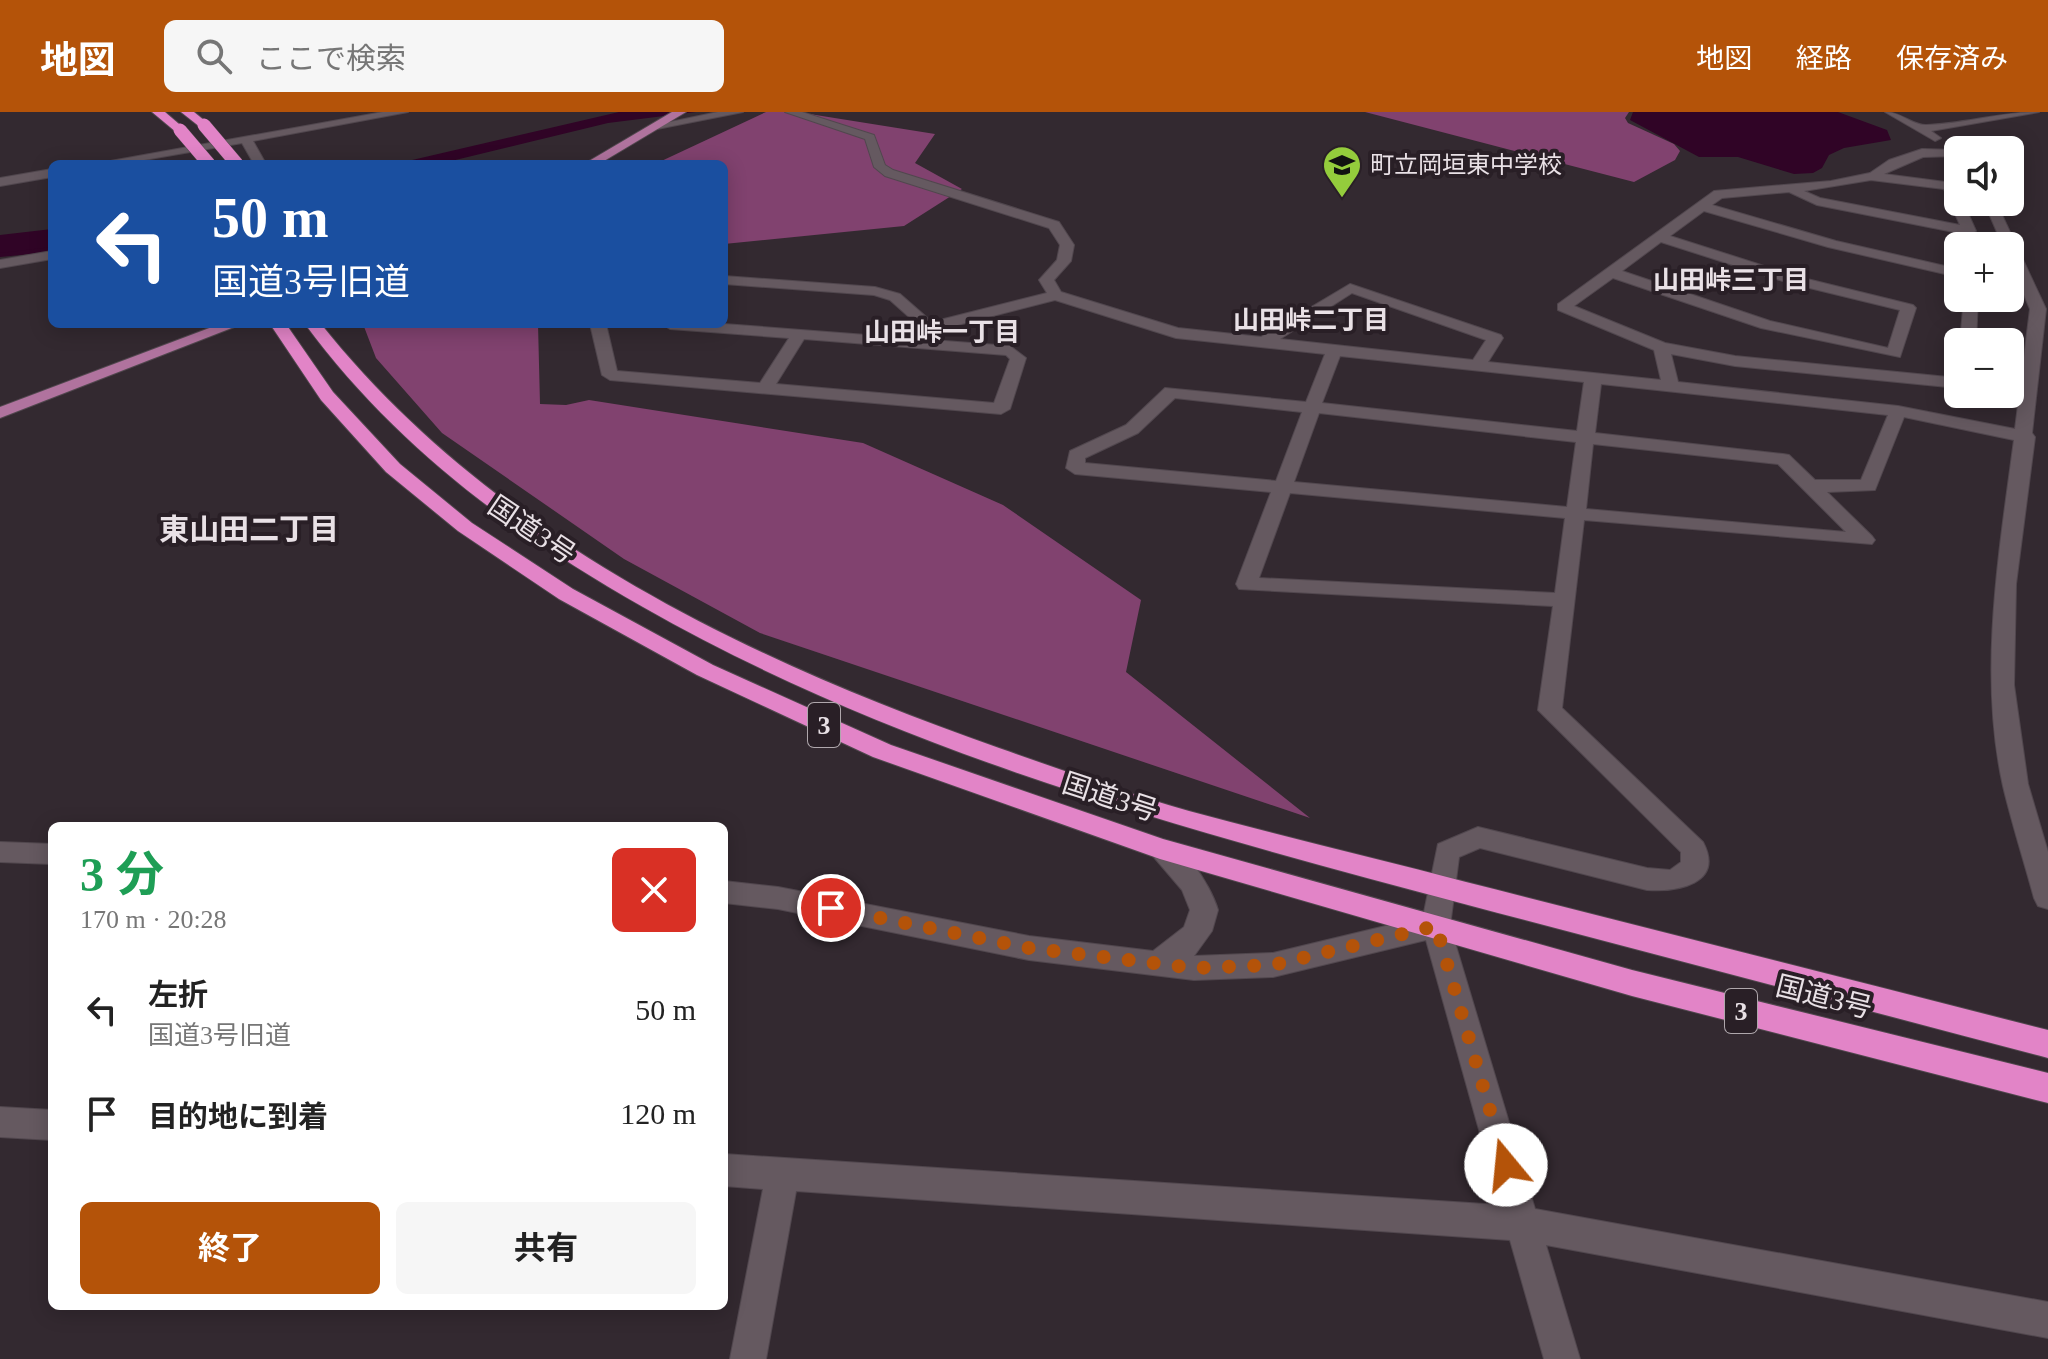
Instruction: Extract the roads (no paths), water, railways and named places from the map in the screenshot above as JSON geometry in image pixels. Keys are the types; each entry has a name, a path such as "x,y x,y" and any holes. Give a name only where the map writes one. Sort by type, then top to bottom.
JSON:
{"highway":[{"path":"158,112 180,130 207,160"},
{"path":"187,112 204,125 234,160"},
{"name":"国道3号","path":"280,328 327,396 393,468 465,527 566,594 705,670 882,751 1160,849 1632,983 2048,1088"},
{"name":"国道3号","path":"316,328 364,389 428,450 506,515 593,571 759,661 878,713 1050,776 1186,820 2048,1044"}],"main road":[{"path":"597,160 676,114"},
{"path":"0,413 223,328"}],"street":[{"path":"356,122 368,112"},
{"path":"123,160 402,112"},
{"path":"657,126 737,112"},
{"path":"791,112 870,137 877,161 889,173 1054,225 1067,245 1064,261 1046,280 1056,295"},
{"path":"1891,112 1922,129 1944,147"},
{"path":"1922,129 2033,112"},
{"path":"246,140 258,160"},
{"path":"174,151 178,160"},
{"path":"1944,155 1922,153 1868,176 1789,188 1719,194 1563,307 1661,347 1735,361 1944,382"},
{"path":"0,182 48,174"},
{"path":"1789,188 1817,201 1969,231 1949,186 1868,176"},
{"path":"1702,206 1833,244 1944,270"},
{"path":"1996,216 2038,309 2026,437 2006,584 2003,685 2015,784 2048,898"},
{"path":"1611,272 1766,325 1894,354 1908,308 1794,280 1659,237"},
{"path":"0,264 48,256"},
{"path":"728,280 875,291 895,297 929,327"},
{"path":"1263,343 1350,288 1495,338 1478,365"},
{"path":"883,341 1056,295 1176,333 1898,411 2026,437"},
{"path":"599,328 610,375 1001,409 1018,358 1010,351 722,328"},
{"path":"766,387 800,334"},
{"path":"1661,347 1671,386"},
{"path":"1334,350 1246,584 1564,600"},
{"path":"2024,358 2033,360"},
{"path":"1562,1359 1436,926 1447,851 1478,837 1647,879 1674,881 1695,867 1694,849 1652,805 1550,710 1593,378"},
{"path":"1171,392 1586,436 1783,459 1865,540 1075,468 1076,455 1132,429 1171,392"},
{"path":"1811,486 1868,486 1898,411"},
{"path":"1156,964 1185,947 1201,928 1205,906 1193,881 1160,849"},
{"path":"0,852 48,854"},
{"path":"728,893 793,901 1029,948 1194,968 1273,965 1436,926"},
{"path":"0,1122 48,1125"},
{"path":"728,1170 1524,1224 2048,1320"},
{"path":"748,1359 782,1174"}],"waterway":[{"path":"0,244 48,238"}],"place":[{"name":"町立岡垣東中学校","path":"1342,199"}],"district":[{"name":"山田峠三丁目","path":"1731,280"},
{"name":"山田峠二丁目","path":"1311,320"},
{"name":"山田峠一丁目","path":"942,332"},
{"name":"東山田二丁目","path":"249,529"}]}
